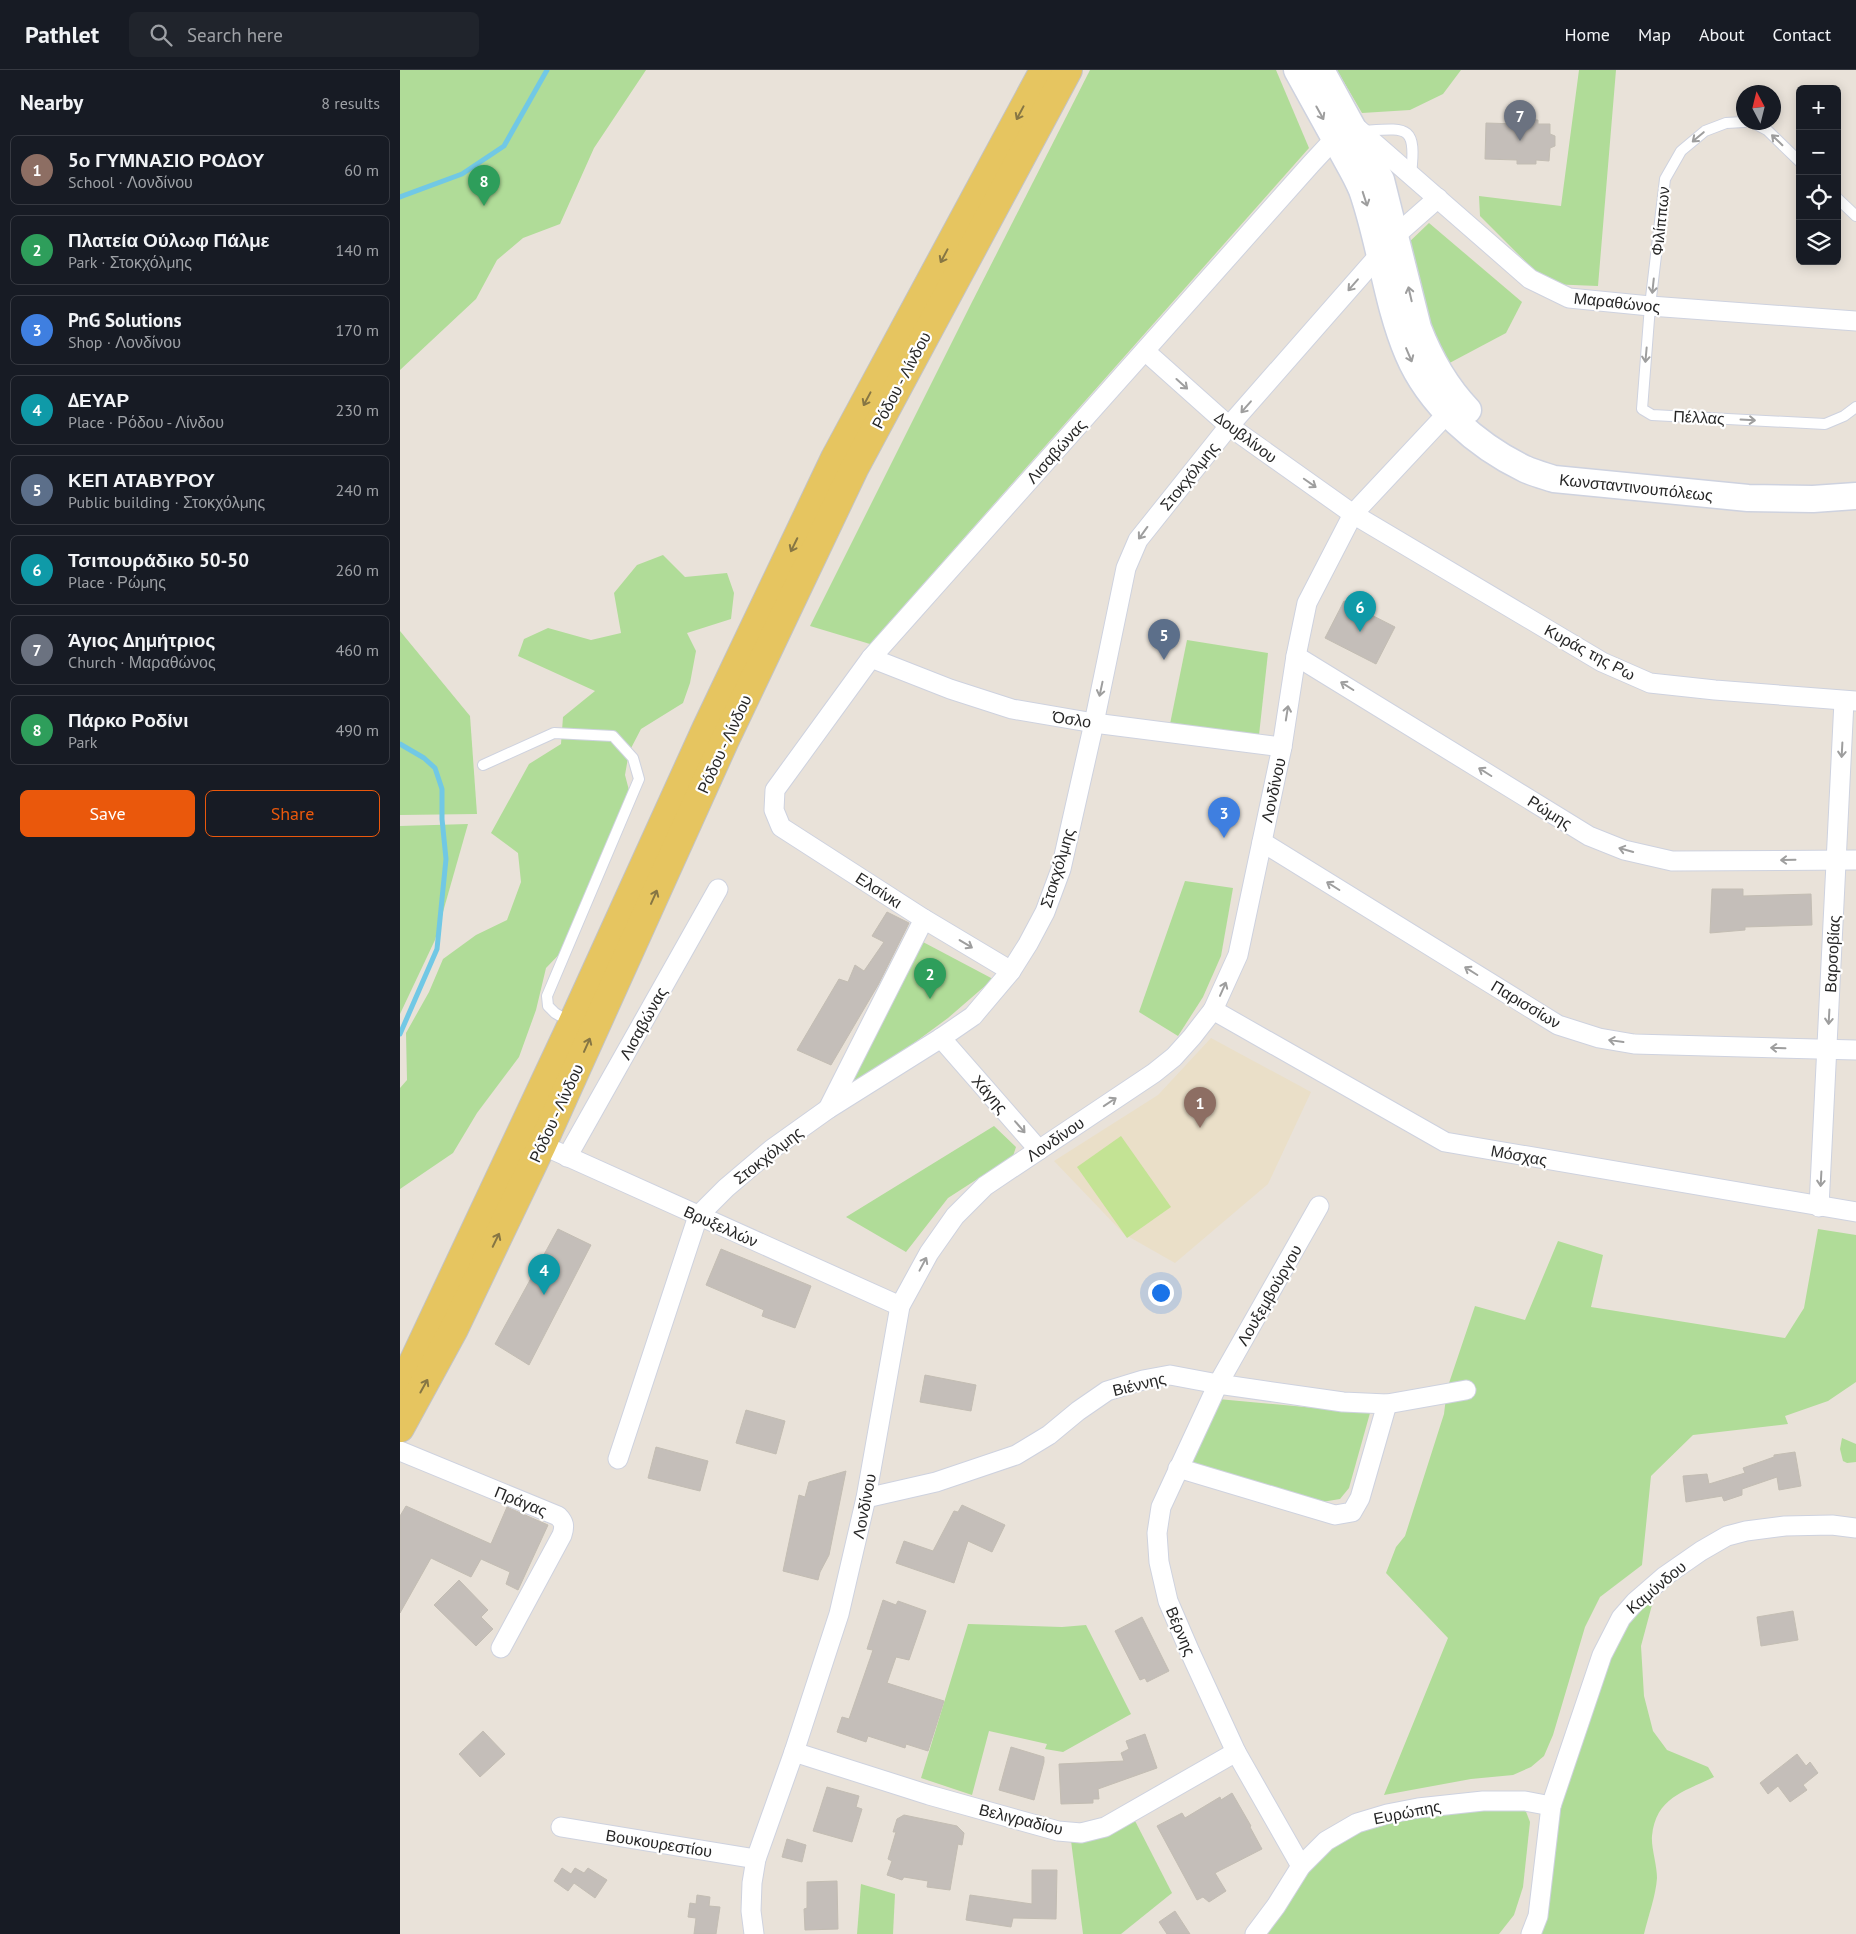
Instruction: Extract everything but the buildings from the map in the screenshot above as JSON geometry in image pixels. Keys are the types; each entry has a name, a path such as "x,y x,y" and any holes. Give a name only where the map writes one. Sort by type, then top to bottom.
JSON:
{"main road":[{"name":"Ρόδου - Λίνδου","path":"400,1388 572,1024 706,729 835,458 1044,70"},
{"name":"Ρόδου - Λίνδου","path":"400,1428 450,1338 542,1145 725,740 854,469 1068,70"},
{"path":"1297,70 1351,138"},
{"path":"1321,70 1351,138"},
{"name":"Κωνσταντινουπόλεως","path":"1351,138 1381,180 1414,313 1426,348 1442,378 1453,406 1465,428 1499,454 1526,469 1554,479 1748,498 1814,499 1856,496"},
{"name":"Κωνσταντινουπόλεως","path":"1351,138 1361,188 1371,219 1398,325 1408,354 1418,375 1430,393 1519,450 1541,459 1566,465 1772,486 1856,482"}],"street":[{"name":"Μαραθώνος","path":"1351,138 1411,174 1530,279 1569,298 1650,306 1856,321"},
{"name":"Λισαβώνας","path":"774,790 871,658 1145,351 1351,138"},
{"name":"Στοκχόλμης","path":"618,1459 698,1216 726,1188 772,1149 828,1109 973,1016 1011,971 1045,912 1061,869 1126,568 1138,540 1229,426 1396,235 1438,198"},
{"name":"Δουβλίνου","path":"1145,351 1229,426 1353,514"},
{"name":"Λονδίνου","path":"754,1934 751,1911 752,1883 756,1859 794,1752 839,1614 866,1498 900,1306 929,1253 956,1216 985,1186 1154,1073 1174,1057 1213,1010 1238,955 1282,747 1296,656 1307,603 1353,514 1453,406"},
{"name":"Κυράς της Ρω","path":"1353,514 1602,662 1650,683 1850,701"},
{"name":"Ρώμης","path":"1296,656 1589,836 1624,850 1672,861 1856,860"},
{"name":"Όσλο","path":"871,658 950,689 1012,709 1094,723 1282,747"},
{"name":"Βαρσοβίας","path":"1820,1207 1836,859 1850,701"},
{"name":"Ελσίνκι","path":"774,790 774,810 782,827 1011,971"},
{"name":"Παρισσίων","path":"1262,842 1558,1025 1599,1038 1634,1044 1856,1050"},
{"name":"Λισαβώνας","path":"567,1157 718,889"},
{"path":"828,1109 924,918"},
{"name":"Μόσχας","path":"1213,1010 1445,1142 1856,1212"},
{"name":"Χάγης","path":"941,1038 1039,1150"},
{"name":"Βρυξελλών","path":"542,1145 900,1306"},
{"name":"Λουξεμβούργου","path":"1218,1384 1319,1206"},
{"name":"Βιέννης","path":"866,1498 936,1482 1016,1455 1049,1436 1078,1411 1107,1391 1143,1380 1170,1375 1343,1402 1387,1404 1466,1390"},
{"name":"Βέρνης","path":"1218,1384 1161,1506 1157,1533 1159,1562 1168,1601 1236,1752 1301,1866"},
{"path":"1178,1468 1336,1515 1352,1512 1360,1498 1387,1404"},
{"name":"Πράγας","path":"400,1451 558,1516 563,1521 565,1528 500,1648"},
{"name":"Καμύνδου","path":"1531,1934 1538,1916 1551,1806 1602,1655 1621,1618 1635,1602 1665,1576 1727,1536 1746,1531 1785,1526 1832,1525 1856,1528"},
{"name":"Βελιγραδίου","path":"794,1752 929,1795 1058,1831 1081,1833 1106,1827 1236,1752"},
{"name":"Ευρώπης","path":"1256,1934 1301,1866 1326,1841 1357,1823 1387,1814 1418,1808 1483,1801 1525,1801 1551,1806"},
{"name":"Βουκουρεστίου","path":"561,1827 756,1859"}],"lane":[{"name":"Φιλίππων","path":"1650,306 1665,179 1681,152 1705,131 1726,123 1736,122"},
{"path":"1351,138 1393,129 1405,132 1411,137 1413,146 1411,174"},
{"path":"1766,130 1796,158"},
{"path":"1841,202 1856,216"},
{"name":"Πέλλας","path":"1650,306 1642,409 1652,415 1825,424 1844,416 1856,407"},
{"path":"483,764 554,733 613,736 633,758 639,779 548,996 548,1006 572,1024"}],"shaded area":[{"path":"1211,1038 1311,1092 1268,1184 1175,1263 1124,1234 1054,1161 1158,1095"}],"green space":[{"path":"400,70 646,70 594,148 560,224 523,238 497,260 476,299 400,370"},
{"path":"1090,70 1276,70 1309,148 870,644 810,626 971,304"},
{"path":"1337,70 1461,70 1443,94 1410,110 1362,113"},
{"path":"1579,70 1616,70 1598,286 1548,284 1480,216 1479,196 1561,206"},
{"path":"1429,223 1522,302 1506,333 1442,367 1404,247"},
{"path":"663,555 685,577 727,573 734,593 731,619 687,633 696,651 690,683 683,703 641,729 629,752 625,775 631,798 572,941 546,968 536,1010 519,1057 477,1113 453,1153 400,1189 400,1088 407,1080 406,1033 429,992 443,959 476,935 507,920 521,882 518,853 491,833 529,764 561,744 563,717 595,691 518,656 524,639 548,628 591,640 621,633 614,593 637,565"},
{"path":"400,631 470,716 477,814 400,815"},
{"path":"1187,640 1268,653 1259,735 1170,724"},
{"path":"468,824 435,940 400,1014 400,826"},
{"path":"1185,881 1233,888 1221,956 1203,997 1178,1036 1139,1012"},
{"path":"923,942 993,979 948,1018 853,1088 843,1081"},
{"path":"994,1126 1016,1147 1013,1156 948,1198 906,1252 846,1217"},
{"path":"1121,1136 1171,1207 1127,1238 1077,1167"},
{"path":"1818,1229 1856,1235 1856,1382 1828,1401 1785,1416 1788,1424 1693,1435 1651,1476 1642,1565 1600,1597 1585,1627 1553,1735 1544,1756 1531,1767 1513,1775 1471,1779 1384,1795 1448,1638 1386,1573 1396,1547 1405,1536 1444,1414 1447,1389 1475,1306 1525,1320 1558,1241 1603,1255 1591,1307 1785,1338 1804,1308"},
{"path":"1218,1399 1370,1413 1349,1488 1340,1499 1322,1502 1185,1462"},
{"path":"1842,1438 1856,1444 1856,1462 1847,1463 1843,1461 1840,1449"},
{"path":"1656,1590 1641,1646 1644,1696 1653,1731 1667,1750 1708,1767 1714,1777 1673,1797 1659,1812 1652,1836 1657,1878 1654,1899 1644,1934 1535,1934 1562,1771 1595,1663"},
{"path":"968,1624 1062,1627 1086,1625 1131,1714 1063,1752 1045,1749 1047,1744 989,1731 972,1795 921,1778"},
{"path":"1523,1804 1530,1822 1523,1887 1514,1915 1499,1934 1259,1934 1316,1855 1377,1815"},
{"path":"1132,1815 1172,1893 1121,1934 1083,1934 1070,1833"},
{"path":"861,1884 895,1894 893,1934 857,1934"}],"waterway":[{"path":"400,197 462,174 504,146 547,70"},
{"path":"400,744 424,758 435,768 442,789 442,819 446,859 437,949 400,1034"}],"place":[{"name":"Άγιος Δημήτριος","path":"1520,141"},
{"name":"Πάρκο Ροδίνι","path":"484,206"},
{"name":"Τσιπουράδικο 50-50","path":"1360,632"},
{"name":"ΚΕΠ ΑΤΑΒΥΡΟΥ","path":"1164,660"},
{"name":"PnG Solutions","path":"1224,838"},
{"name":"Πλατεία Ούλωφ Πάλμε","path":"930,999"},
{"name":"5ο ΓΥΜΝΑΣΙΟ ΡΟΔΟΥ","path":"1200,1128"},
{"name":"ΔΕΥΑΡ","path":"544,1295"}]}
